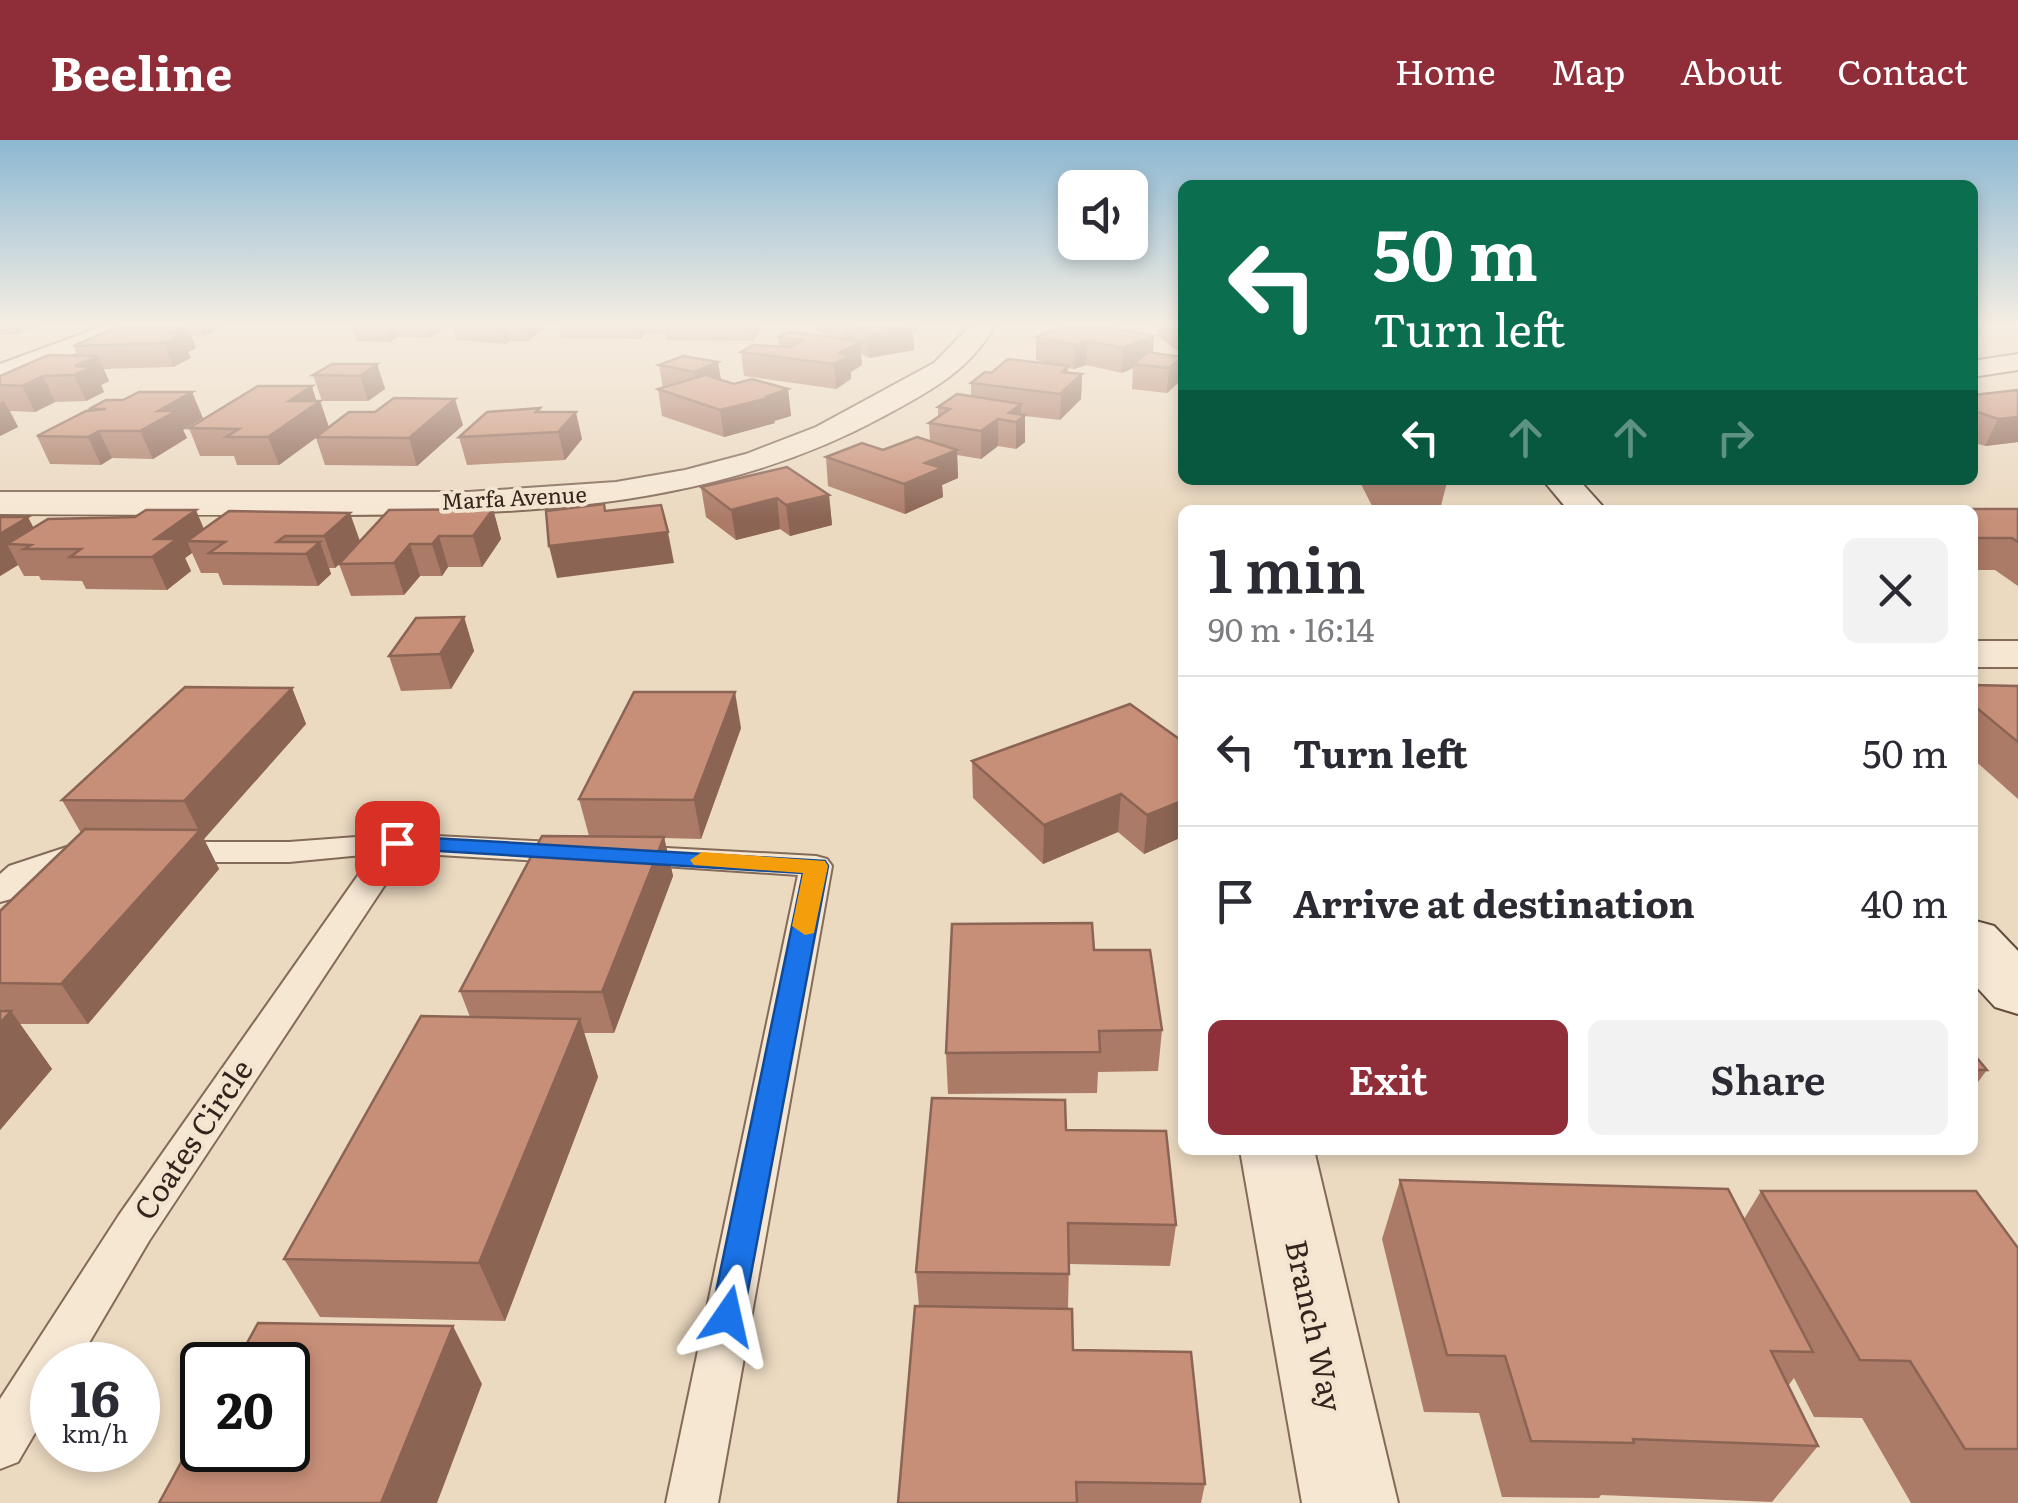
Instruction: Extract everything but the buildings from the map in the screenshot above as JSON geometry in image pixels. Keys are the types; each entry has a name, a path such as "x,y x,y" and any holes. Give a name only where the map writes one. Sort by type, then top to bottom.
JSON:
{"street":[{"name":"Marfa Avenue","path":"0,503 412,504 640,490 706,478 778,457 841,431 905,391"},
{"path":"1565,485 1583,505"},
{"path":"1978,654 2018,654"},
{"path":"1978,948 2018,991"},
{"name":"Branch Way","path":"1278,1155 1350,1503"}],"lane":[{"path":"0,892 20,873 80,850 289,852 397,843 816,866 692,1503"},
{"name":"Coates Circle","path":"0,1444 134,1228 397,843"}],"slow traffic":[{"path":"702,860 816,866 805,926"}],"route":[{"path":"397,843 816,866 728,1316"}]}
